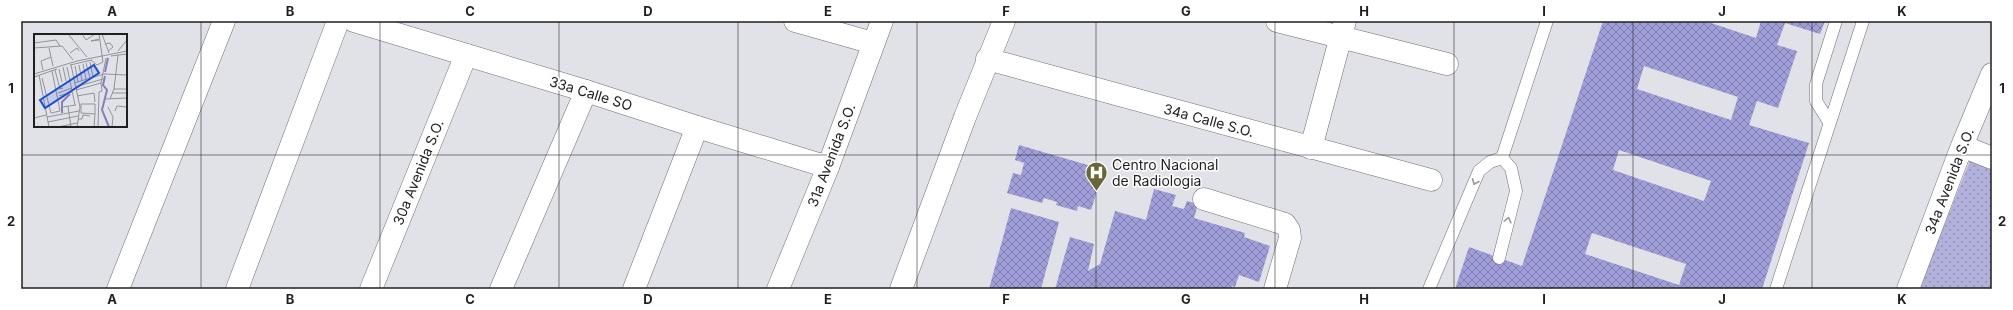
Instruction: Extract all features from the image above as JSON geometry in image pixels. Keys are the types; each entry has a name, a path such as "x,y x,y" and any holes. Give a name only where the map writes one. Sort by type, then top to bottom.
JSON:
{"street":[{"path":"118,289 224,21"},
{"path":"237,289 338,21"},
{"path":"795,21 873,43"},
{"name":"31a Avenida S.O.","path":"778,289 828,166 882,21"},
{"path":"901,289 987,59 1004,21"},
{"path":"1277,21 1343,29 1447,64"},
{"name":"33a Calle SO","path":"360,22 586,91 697,127 828,166"},
{"path":"1311,148 1343,29"},
{"name":"30a Avenida S.O.","path":"371,289 466,55"},
{"name":"34a Calle S.O.","path":"987,59 1431,180"},
{"name":"34a Avenida S.O.","path":"1908,289 1962,146 1992,74"},
{"path":"501,289 586,91"},
{"path":"634,289 697,127"},
{"path":"1962,146 1992,158"},
{"path":"1204,199 1285,224 1289,230 1290,238 1275,289"}],"lane":[{"path":"1502,158 1547,21"},
{"path":"1830,122 1816,101 1816,84 1836,21"},
{"path":"1776,289 1863,21"},
{"path":"1499,258 1516,191 1511,168 1502,158"},
{"path":"1429,289 1479,171 1490,162 1502,158"}],"shaded area":[{"path":"1971,158 1992,166 1992,289 1919,289"}],"building":[{"path":"1603,21 1705,21 1756,38 1761,21 1825,21 1820,34 1785,23 1777,45 1797,51 1778,108 1757,101 1749,125 1809,143 1762,289 1455,289 1469,247 1522,266","holes":["1644,66 1738,97 1731,120 1637,89","1619,150 1711,181 1704,201 1613,170","1592,233 1686,264 1679,285 1585,254"]},
{"path":"1019,145 1091,166 1088,175 1096,178 1093,189 1097,191 1091,210 1078,206 1077,211 1056,205 1057,202 1044,198 1042,203 1007,193 1013,173 1021,175 1024,163 1015,160"},
{"path":"1154,189 1176,195 1172,206 1184,209 1187,201 1198,204 1194,218 1245,233 1244,237 1270,246 1259,282 1239,275 1235,287 1232,286 1231,289 1055,289 1070,237 1094,244 1088,271 1100,264 1115,211 1146,220"},
{"path":"1011,208 1059,222 1041,289 989,289"}],"place":[{"name":"Centro Nacional de Radiologia","path":"1097,192"}]}
